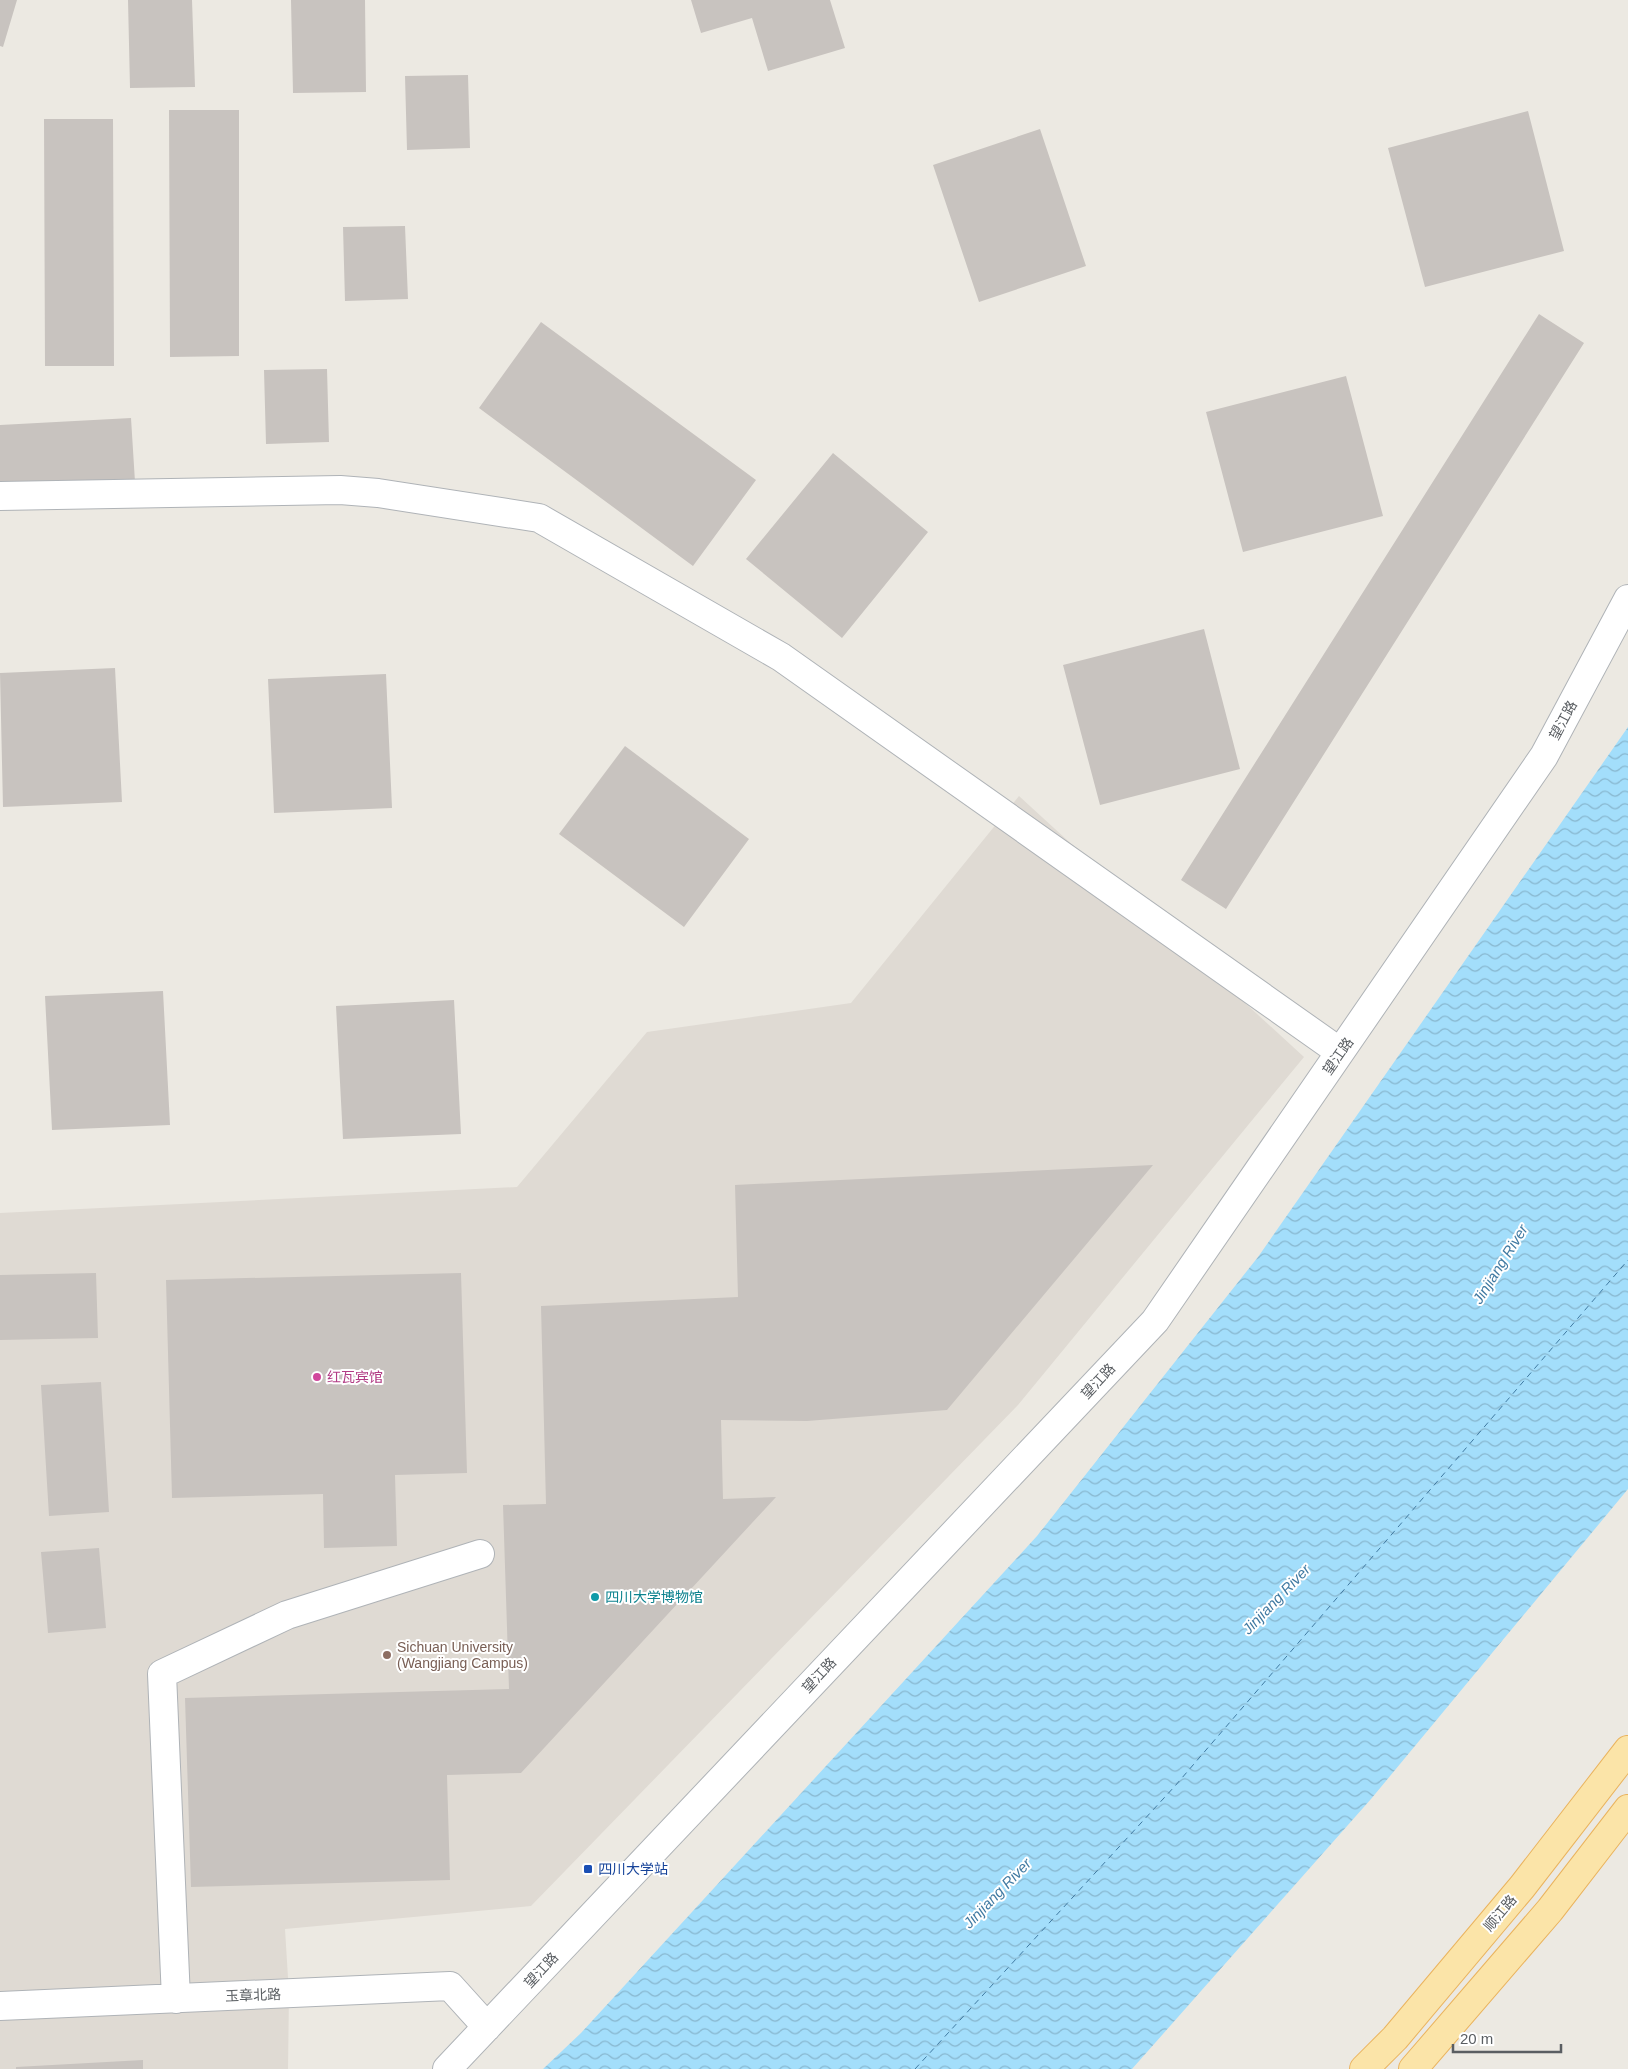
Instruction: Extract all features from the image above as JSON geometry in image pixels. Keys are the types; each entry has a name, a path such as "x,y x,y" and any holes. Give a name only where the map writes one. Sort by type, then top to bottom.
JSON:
{"main road":[{"name":"顺江路","path":"1364,2069 1395,2038 1522,1888 1628,1750"},
{"path":"1413,2069 1550,1910 1628,1809"}],"street":[{"path":"0,496 340,490 378,493 539,518 781,657 1340,1052"},
{"name":"望江路","path":"447,2069 1154,1321 1544,756 1628,600"},
{"path":"176,1999 162,1674 287,1616 480,1554"},
{"name":"玉章北路","path":"0,2006 450,1986 487,2027"}],"shaded area":[{"name":"Sichuan University (Wangjiang Campus)","path":"1019,796 1304,1057 1018,1405 531,1906 285,1929 289,1994 288,2069 0,2069 0,1213 517,1187 647,1032 851,1003"}],"water":[{"name":"Jinjiang River","path":"1628,727 1628,1489 1371,1799 1132,2069 543,2069 581,2033 1037,1536 1258,1257"}],"building":[{"path":"0,0 17,0 3,47 0,46"},
{"path":"128,0 192,0 195,87 130,88"},
{"path":"291,0 365,0 366,92 293,93"},
{"path":"691,0 830,0 845,48 768,71 752,18 701,33"},
{"path":"468,75 470,148 407,150 405,76"},
{"path":"169,110 239,110 239,356 170,357"},
{"path":"1528,111 1564,251 1425,287 1388,148"},
{"path":"44,119 113,119 114,366 45,366"},
{"path":"1040,129 1086,266 979,302 933,165"},
{"path":"405,226 408,299 345,301 343,227"},
{"path":"1539,314 1584,343 1226,909 1181,880"},
{"path":"541,322 756,480 693,566 479,408"},
{"path":"327,369 329,442 266,444 264,370"},
{"path":"1346,376 1383,516 1243,552 1206,412"},
{"path":"131,418 135,482 0,489 0,425"},
{"path":"833,453 928,532 842,638 746,559"},
{"path":"1204,629 1240,769 1100,805 1063,665"},
{"path":"115,668 122,802 3,807 0,673"},
{"path":"386,674 392,808 274,813 268,679"},
{"path":"625,746 749,839 684,927 559,834"},
{"path":"163,991 170,1125 52,1130 45,996"},
{"path":"454,1000 461,1134 343,1139 336,1006"},
{"name":"四川大学博物馆","path":"1153,1165 947,1410 807,1421 721,1420 723,1499 776,1497 521,1773 447,1775 450,1880 191,1887 185,1698 509,1689 503,1505 546,1504 541,1306 738,1297 735,1185"},
{"path":"96,1273 98,1338 0,1340 0,1275"},
{"name":"红瓦宾馆","path":"461,1273 467,1473 395,1475 397,1546 324,1548 323,1494 172,1498 166,1280"},
{"path":"101,1382 109,1512 49,1516 41,1385"},
{"path":"99,1548 106,1628 48,1633 41,1552"},
{"path":"143,2060 143,2069 16,2069 16,2067"}],"ferry route":[{"path":"915,2069 1175,1786 1628,1260"}],"place":[{"name":"红瓦宾馆","path":"317,1377"},
{"name":"四川大学博物馆","path":"595,1597"},
{"name":"Sichuan University (Wangjiang Campus)","path":"387,1655"},
{"name":"四川大学站","path":"588,1869"}]}
